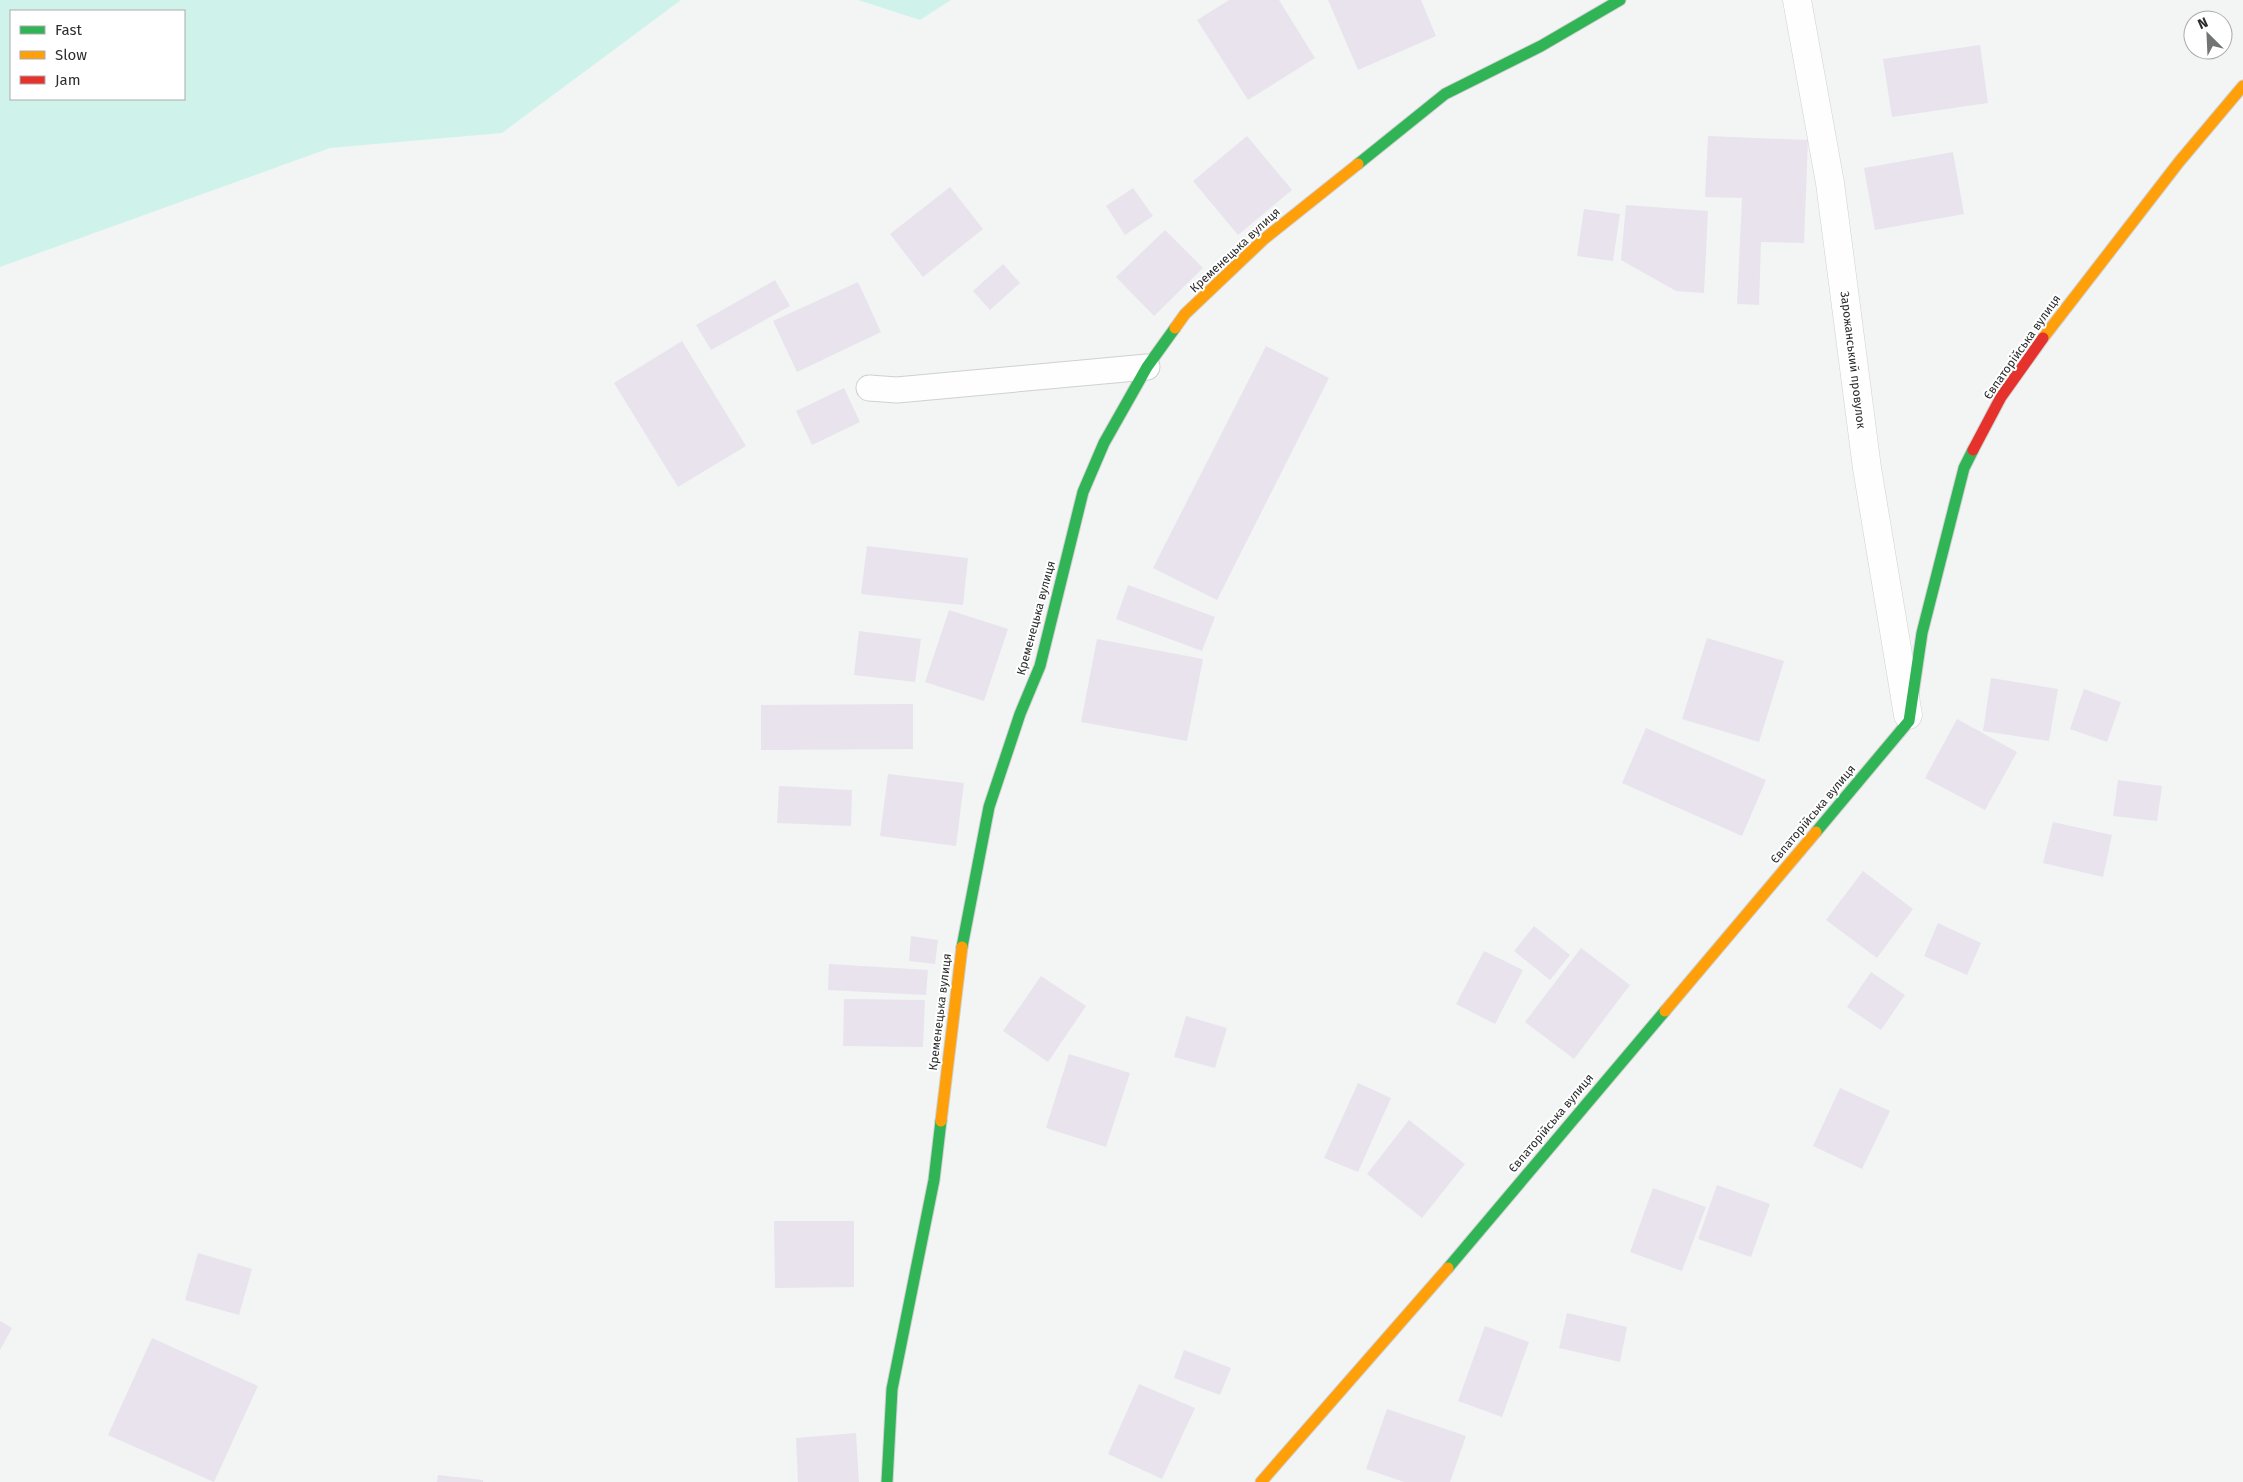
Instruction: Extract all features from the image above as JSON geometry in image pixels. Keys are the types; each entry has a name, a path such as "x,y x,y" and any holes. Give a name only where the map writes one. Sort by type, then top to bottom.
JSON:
{"street":[{"name":"Кременецька вулиця","path":"887,1482 892,1389 934,1180 963,939 989,807 1020,714 1040,666 1083,492 1104,442 1147,367 1185,314 1264,239 1437,100 1453,90 1541,46 1620,0"},
{"name":"Зарожанський провулок","path":"1797,0 1830,183 1867,468 1909,721"},
{"name":"Євпаторійська вулиця","path":"1261,1482 1424,1296 1909,721 1922,633 1964,468 2001,397 2045,335 2143,209 2243,86"}],"lane":[{"path":"869,388 897,390 1147,367"}],"green space":[{"path":"0,0 681,0 502,133 330,148 0,267"},
{"path":"858,0 951,0 920,20"}],"building":[{"path":"1229,0 1279,0 1315,58 1248,100 1197,20"},
{"path":"1328,0 1421,0 1436,36 1358,70"},
{"path":"1980,45 1988,103 1892,117 1883,59"},
{"path":"1247,136 1292,190 1238,235 1193,181"},
{"path":"1708,136 1808,140 1804,243 1761,242 1759,305 1737,304 1742,198 1705,197"},
{"path":"1953,152 1964,214 1875,230 1864,168"},
{"path":"950,187 983,229 923,277 890,234"},
{"path":"1133,188 1153,216 1125,235 1106,206"},
{"path":"1626,205 1708,211 1704,293 1676,291 1621,260"},
{"path":"1584,209 1620,214 1613,261 1577,256"},
{"path":"1165,230 1203,268 1154,316 1116,277"},
{"path":"1003,264 1020,283 990,310 973,291"},
{"path":"775,280 790,306 711,350 696,325"},
{"path":"858,282 881,332 797,372 773,321"},
{"path":"682,341 746,446 678,487 614,383"},
{"path":"1266,346 1329,378 1217,600 1153,568"},
{"path":"844,388 860,422 812,445 796,411"},
{"path":"867,546 968,558 963,605 861,594"},
{"path":"1128,585 1215,617 1202,651 1116,619"},
{"path":"949,610 1008,629 984,701 925,682"},
{"path":"859,631 921,639 915,682 854,675"},
{"path":"1707,638 1784,661 1759,742 1682,719"},
{"path":"1097,639 1203,659 1187,741 1081,722"},
{"path":"1991,678 2058,689 2049,741 1983,731"},
{"path":"2084,689 2121,702 2107,742 2070,729"},
{"path":"913,704 913,749 761,750 761,705"},
{"path":"1957,719 2017,752 1985,810 1925,778"},
{"path":"1646,728 1766,780 1742,836 1622,783"},
{"path":"888,774 964,783 956,846 880,836"},
{"path":"2118,780 2162,786 2157,821 2113,816"},
{"path":"779,786 852,790 851,826 777,823"},
{"path":"2053,822 2112,835 2103,877 2043,863"},
{"path":"1863,871 1913,909 1877,958 1826,920"},
{"path":"1938,923 1981,943 1967,975 1924,956"},
{"path":"1534,926 1570,955 1550,980 1514,951"},
{"path":"911,936 938,940 935,964 909,961"},
{"path":"1581,948 1630,985 1574,1059 1525,1022"},
{"path":"1484,951 1523,970 1495,1024 1456,1004"},
{"path":"829,964 928,970 926,995 828,990"},
{"path":"1871,972 1905,995 1881,1030 1847,1007"},
{"path":"1041,976 1086,1006 1048,1062 1003,1031"},
{"path":"844,999 925,1000 923,1047 843,1046"},
{"path":"1186,1016 1227,1028 1215,1068 1174,1057"},
{"path":"1069,1054 1130,1073 1106,1147 1046,1128"},
{"path":"1358,1083 1391,1098 1358,1172 1324,1158"},
{"path":"1840,1088 1890,1111 1862,1169 1813,1146"},
{"path":"1409,1120 1465,1164 1422,1218 1367,1174"},
{"path":"1717,1185 1770,1204 1751,1257 1698,1239"},
{"path":"1653,1188 1706,1207 1682,1271 1630,1252"},
{"path":"774,1221 854,1221 854,1287 775,1288"},
{"path":"198,1253 252,1269 239,1315 185,1300"},
{"path":"1567,1313 1627,1327 1620,1362 1559,1348"},
{"path":"0,1321 12,1328 0,1350"},
{"path":"1485,1326 1529,1342 1502,1417 1458,1401"},
{"path":"152,1338 258,1386 214,1482 108,1435"},
{"path":"1184,1350 1231,1368 1220,1395 1174,1378"},
{"path":"1139,1384 1195,1408 1162,1479 1108,1454"},
{"path":"1387,1409 1466,1436 1450,1482 1404,1482 1366,1469"},
{"path":"856,1433 859,1482 798,1482 796,1438"},
{"path":"438,1475 483,1480 483,1482 437,1482"}],"traffic: fast":[{"path":"1358,164 1445,94 1541,46 1620,0"},
{"path":"962,947 989,807 1020,714 1040,666 1083,492 1104,443 1147,367 1175,328"},
{"path":"1816,832 1909,721 1922,633 1964,468 1973,450"},
{"path":"1448,1268 1665,1011"},
{"path":"887,1482 892,1389 934,1180 941,1121"}],"traffic: slow":[{"path":"2043,338 2179,162 2243,86"},
{"path":"1175,328 1185,314 1264,239 1358,164"},
{"path":"1665,1011 1816,832"},
{"path":"941,1121 962,947"},
{"path":"1261,1482 1448,1268"}],"traffic: jam":[{"path":"1973,450 2001,397 2043,338"}]}
